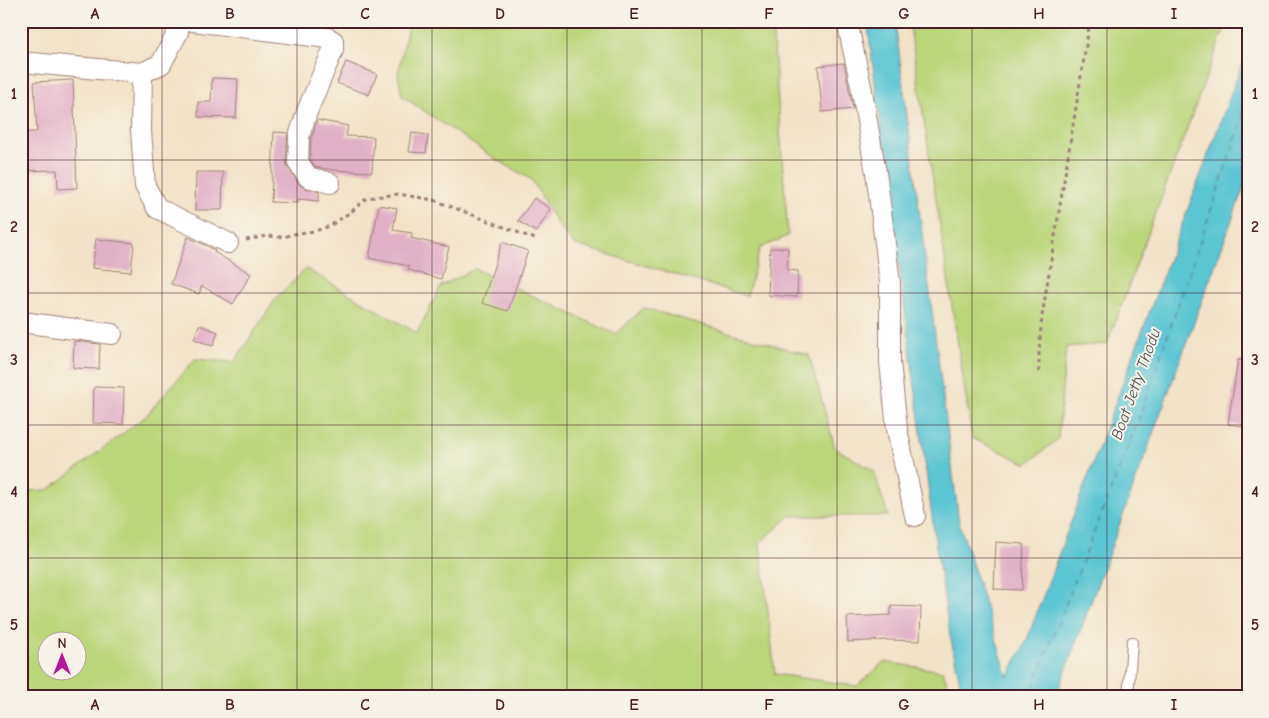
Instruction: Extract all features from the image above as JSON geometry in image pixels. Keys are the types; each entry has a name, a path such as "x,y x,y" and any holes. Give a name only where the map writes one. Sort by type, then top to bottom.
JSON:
{"street":[{"path":"21,62 142,73 161,64 178,32 178,21"},
{"path":"193,21 328,38 333,41 333,50 308,108 299,136 298,162 308,177 330,183"},
{"path":"847,21 861,86 877,179 890,283 890,362 897,429 915,516"},
{"path":"142,73 141,130 145,186 157,208 228,244"},
{"path":"21,322 112,334"}],"lane":[{"path":"1128,697 1132,642"}],"path":[{"path":"1040,372 1042,316 1090,21"},
{"path":"228,244 267,236 283,238 298,233 315,231 330,226 367,198 398,194 434,200 536,239"}],"green space":[{"path":"409,21 772,21 788,236 760,248 747,296 573,244 556,222 532,180 494,158 402,96 398,74"},
{"path":"909,21 1227,21 1107,344 1066,347 1058,439 1027,464 972,438"},
{"path":"306,269 417,333 441,286 475,269 615,334 644,308 809,355 835,448 874,471 888,516 790,516 760,543 775,674 857,686 884,662 943,671 951,697 21,697 21,491 48,490 145,417 195,359 234,362 277,297"}],"water":[{"name":"Boat Jetty Thodu","path":"867,21 895,21 959,522 1008,677 1026,642 1248,48 1248,176 1056,697 963,697 950,635 935,540"}],"building":[{"path":"346,62 377,74 369,95 337,83"},
{"path":"844,63 853,109 822,112 818,66"},
{"path":"212,78 238,79 236,118 198,117 198,102 211,102"},
{"path":"73,80 77,188 58,189 57,170 21,171 21,132 37,132 34,82"},
{"path":"317,120 348,126 346,136 374,137 372,172 315,167 310,159 311,138"},
{"path":"274,132 288,133 286,162 288,168 299,184 319,192 319,201 298,199 298,203 271,202"},
{"path":"412,133 428,135 426,153 409,152"},
{"path":"196,172 223,172 222,210 195,210"},
{"path":"534,198 551,209 536,232 518,221"},
{"path":"379,205 397,208 393,230 412,233 411,238 449,247 441,279 408,270 409,266 369,258"},
{"path":"188,237 215,250 214,252 251,274 233,304 202,286 199,294 171,284"},
{"path":"96,239 134,243 131,272 92,268"},
{"path":"502,242 528,251 508,311 482,303"},
{"path":"770,248 788,248 787,270 798,271 797,297 768,295"},
{"path":"199,325 218,332 213,346 194,339"},
{"path":"74,341 100,344 99,369 73,368"},
{"path":"1238,360 1248,360 1248,427 1228,424"},
{"path":"94,387 124,388 123,424 93,423"},
{"path":"996,542 1024,544 1022,590 994,589"},
{"path":"891,606 921,607 920,641 848,642 847,617 891,615"}],"ferry route":[{"path":"1029,697 1138,421 1248,103"}]}
